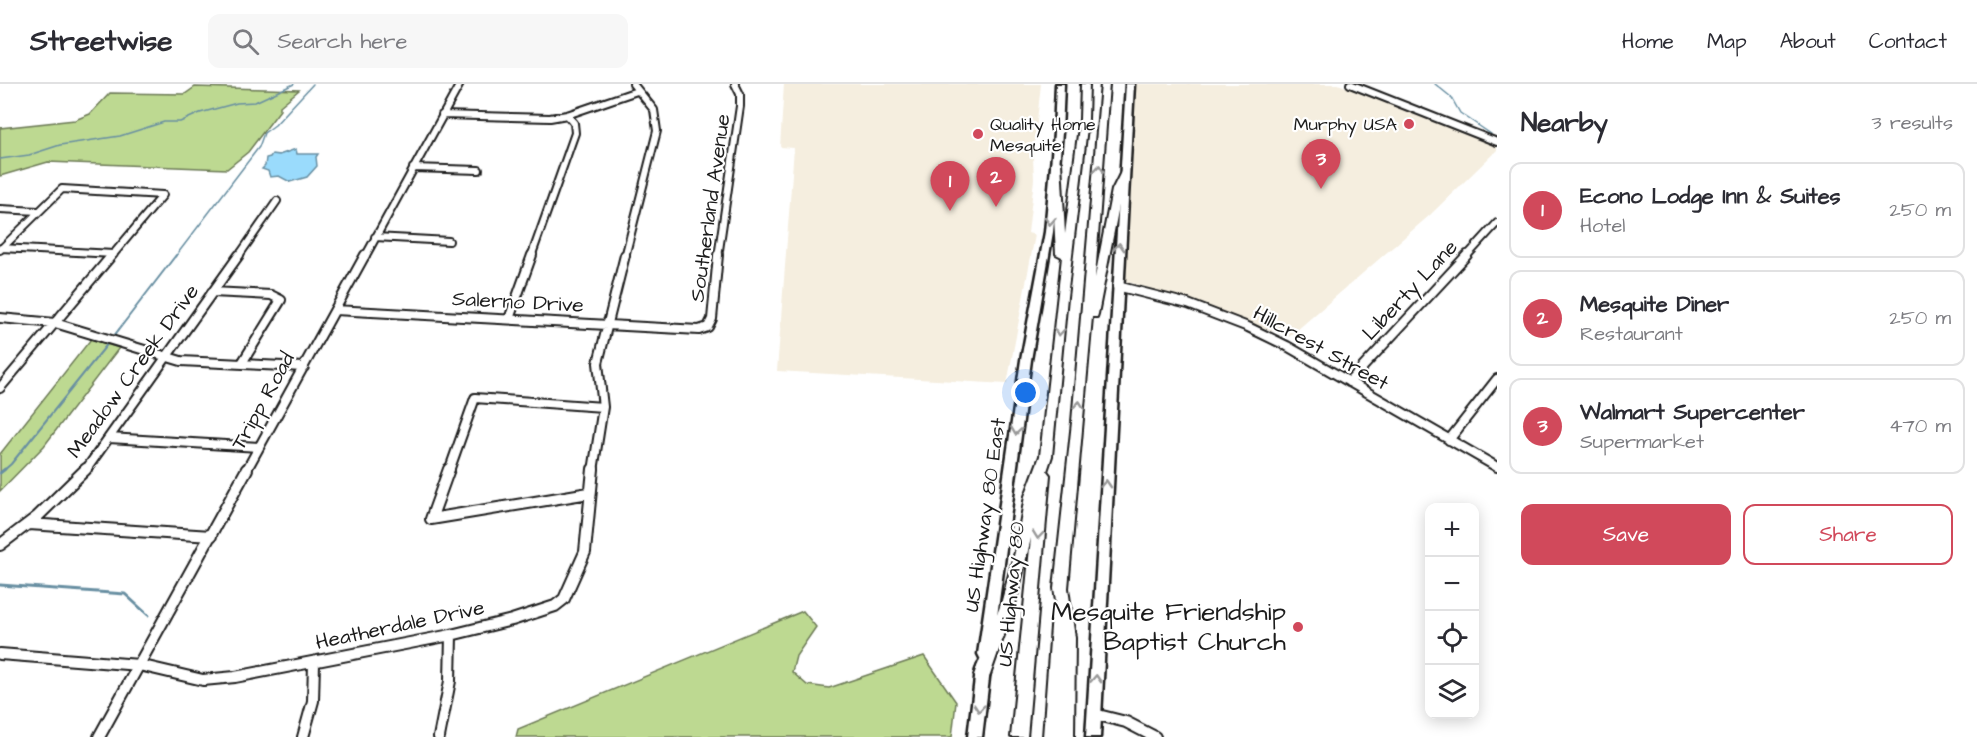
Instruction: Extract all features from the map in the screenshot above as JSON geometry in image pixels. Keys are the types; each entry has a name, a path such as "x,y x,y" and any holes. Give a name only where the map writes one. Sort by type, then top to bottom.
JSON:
{"highway":[{"path":"982,675 1008,604 1022,552 1032,496 1046,456 1084,119 1085,84"},
{"path":"1051,737 1061,588 1105,84"},
{"path":"1056,162 1061,222 1060,252 1065,274"},
{"path":"1085,332 1094,313 1117,190 1124,174"},
{"name":"US Highway 80","path":"1019,737 1046,456"},
{"path":"1061,588 1068,638 1066,737"}],"main road":[{"name":"US Highway 80 East","path":"975,737 1026,360 1049,232 1060,84"},
{"path":"1093,737 1130,84"}],"street":[{"name":"Tripp Road","path":"99,737 460,84"},
{"name":"Southerland Avenue","path":"699,330 708,327 712,319 714,286 740,105 740,94 735,84"},
{"path":"1350,84 1497,142"},
{"path":"442,115 532,119 567,115 635,88 648,100 654,110 657,132 608,325"},
{"path":"509,319 575,133 574,123 567,115"},
{"path":"413,168 479,170"},
{"path":"0,388 163,195 62,189 1,249"},
{"name":"Meadow Creek Drive","path":"0,545 29,525 93,462 277,201"},
{"path":"0,209 38,211"},
{"name":"Liberty Lane","path":"1349,382 1497,223"},
{"path":"375,237 449,241"},
{"path":"1,249 114,254"},
{"name":"Hillcrest Street","path":"1117,286 1163,296 1214,313 1287,346 1497,467"},
{"path":"212,292 271,295 281,300 242,363"},
{"name":"Salerno Drive","path":"335,310 699,330"},
{"path":"0,318 55,323 195,362 304,367"},
{"name":"Heatherdale Drive","path":"0,654 139,665 203,680 235,677 314,663 452,635 555,606 564,599 585,552 589,493 603,407 598,363 608,325"},
{"path":"1449,440 1497,380"},
{"path":"589,493 431,519 475,398 603,407"},
{"path":"110,438 259,447"},
{"path":"29,525 211,536"},
{"path":"439,737 450,681 452,635"},
{"path":"303,737 314,701 314,663"},
{"path":"1094,714 1116,717 1138,726 1155,737"}],"shaded area":[{"path":"784,84 1041,84 1028,233 1035,235 1007,384 777,371 794,148 780,147"},
{"path":"1132,84 1338,84 1497,146 1497,150 1430,215 1289,337 1178,297 1122,280"}],"green space":[{"path":"195,87 299,90 280,106 280,110 248,152 227,169 48,162 0,176 0,128 75,120 90,114 110,93 185,94"},
{"path":"91,339 119,348 44,446 0,491 0,454"},
{"path":"803,611 816,627 796,656 792,672 807,685 829,688 924,656 956,702 952,737 516,737 518,729"}],"water":[{"path":"296,149 297,154 318,154 317,166 307,177 290,182 279,176 270,177 268,171 262,169 266,158 272,154 279,155"}],"waterway":[{"path":"0,159 29,155 60,145 120,136 164,122 180,122 200,113 237,103 255,102 294,84"},
{"path":"175,257 259,147 264,133 275,125 313,84"},
{"path":"1435,84 1451,97 1460,113 1491,134"},
{"path":"113,337 176,255"},
{"path":"3,471 109,342"},
{"path":"0,473 5,469"},
{"path":"0,585 125,594 148,615"}],"place":[{"name":"Murphy USA","path":"1409,124"},
{"name":"Quality Home Mesquite","path":"978,134"},
{"name":"Walmart Supercenter","path":"1321,189"},
{"name":"Mesquite Diner","path":"996,207"},
{"name":"Econo Lodge Inn & Suites","path":"950,211"},
{"name":"Mesquite Friendship Baptist Church","path":"1298,627"}]}
